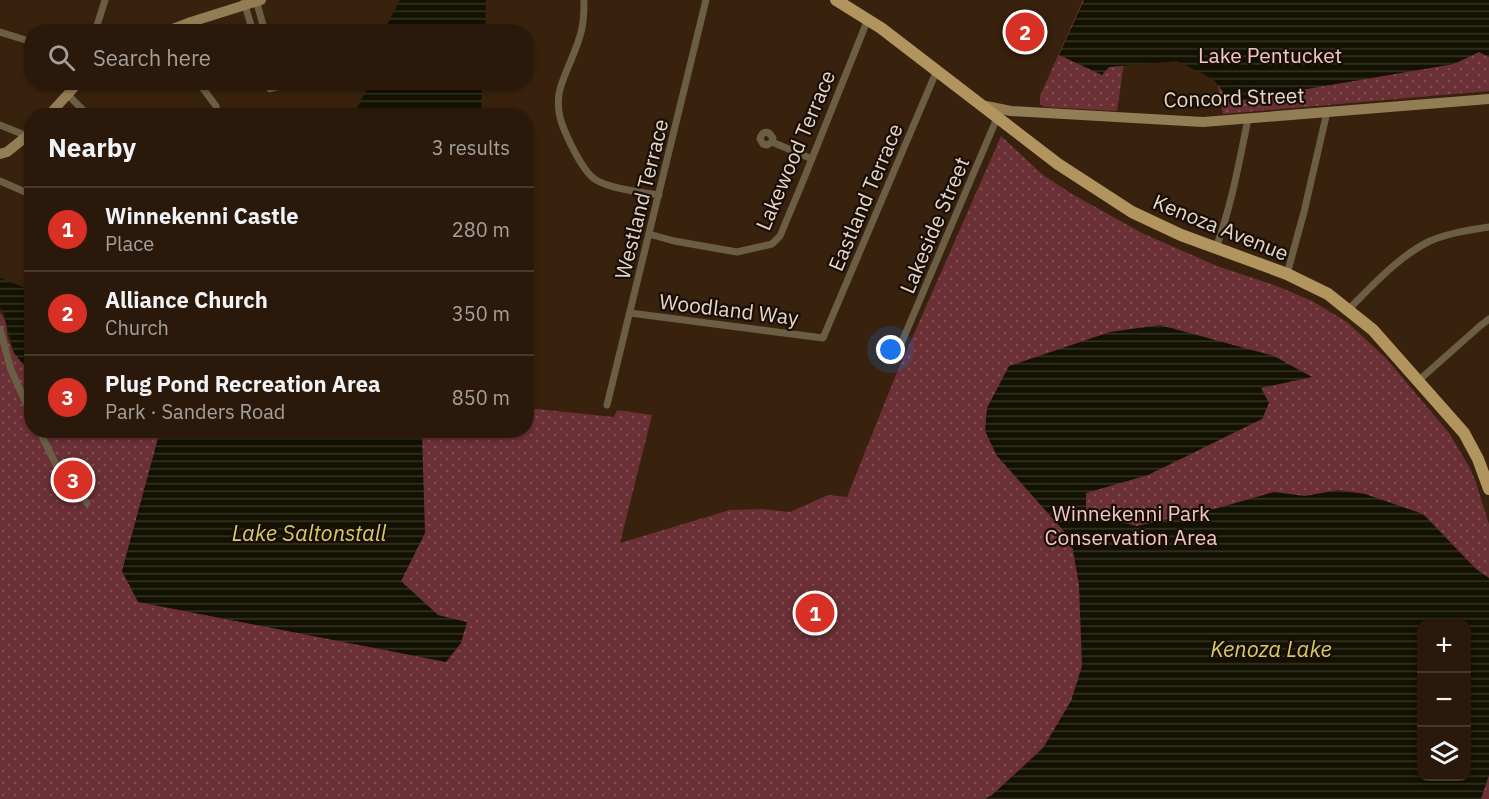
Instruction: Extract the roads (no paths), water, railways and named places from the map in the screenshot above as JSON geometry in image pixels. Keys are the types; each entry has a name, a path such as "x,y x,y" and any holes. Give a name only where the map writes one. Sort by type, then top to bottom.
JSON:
{"main road":[{"name":"Kenoza Avenue","path":"836,0 881,27 1058,164 1132,212 1181,235 1287,274 1328,294 1374,330 1464,433 1482,458 1489,489"},
{"path":"187,24 252,1"},
{"path":"55,108 71,90"},
{"name":"Concord Street","path":"981,105 1011,111 1203,122 1489,99"},
{"path":"0,154 7,152 24,138"}],"street":[{"path":"98,24 105,0"},
{"path":"584,0 583,27 558,100 561,124 582,165 595,180 622,189 658,195"},
{"name":"Westland Terrace","path":"607,405 706,0"},
{"path":"252,1 253,24"},
{"path":"252,1 262,24"},
{"name":"Lakewood Terrace","path":"649,234 674,241 737,252 772,244 780,236 868,19"},
{"path":"0,32 24,40"},
{"name":"Eastland Terrace","path":"824,338 937,70"},
{"path":"204,90 216,108"},
{"path":"67,94 81,108"},
{"path":"1287,274 1327,112"},
{"name":"Lakeside Street","path":"901,344 997,118"},
{"path":"1216,248 1232,194 1248,119"},
{"path":"0,125 24,132"},
{"path":"772,142 812,159"},
{"path":"0,181 24,192"},
{"path":"1348,310 1401,260 1429,242 1459,232 1489,227"},
{"name":"Woodland Way","path":"630,313 824,338"},
{"path":"1418,381 1489,319"},
{"path":"0,329 11,370 24,398"},
{"path":"43,438 60,473 80,492 87,503"}],"water":[{"path":"400,0 486,0 485,24 388,23"},
{"name":"Lake Pentucket","path":"1084,0 1489,0 1489,57 1479,52 1454,64 1231,102 1213,79 1177,61 1109,67 1102,75 1059,55"},
{"path":"367,90 482,90 481,108 357,108"},
{"path":"0,278 24,287 24,365 14,353 3,311 0,308"},
{"name":"Kenoza Lake","path":"1160,325 1274,356 1312,377 1261,388 1269,403 1262,419 1148,475 1086,493 1086,514 1137,526 1218,508 1274,492 1305,496 1338,490 1365,494 1423,514 1476,569 1489,578 1489,775 1481,799 984,799 991,796 1043,748 1071,701 1082,666 1079,585 1071,539 997,456 985,431 987,408 1009,366 1110,332"},
{"name":"Lake Saltonstall","path":"158,438 422,438 425,533 401,581 438,615 467,622 461,643 446,662 138,602 122,571"}],"place":[{"name":"Alliance Church","path":"1025,32"},
{"name":"Plug Pond Recreation Area","path":"73,480"},
{"name":"Winnekenni Castle","path":"815,613"}],"park label":[{"name":"Winnekenni Park Conservation Area","path":"1131,525"}]}
